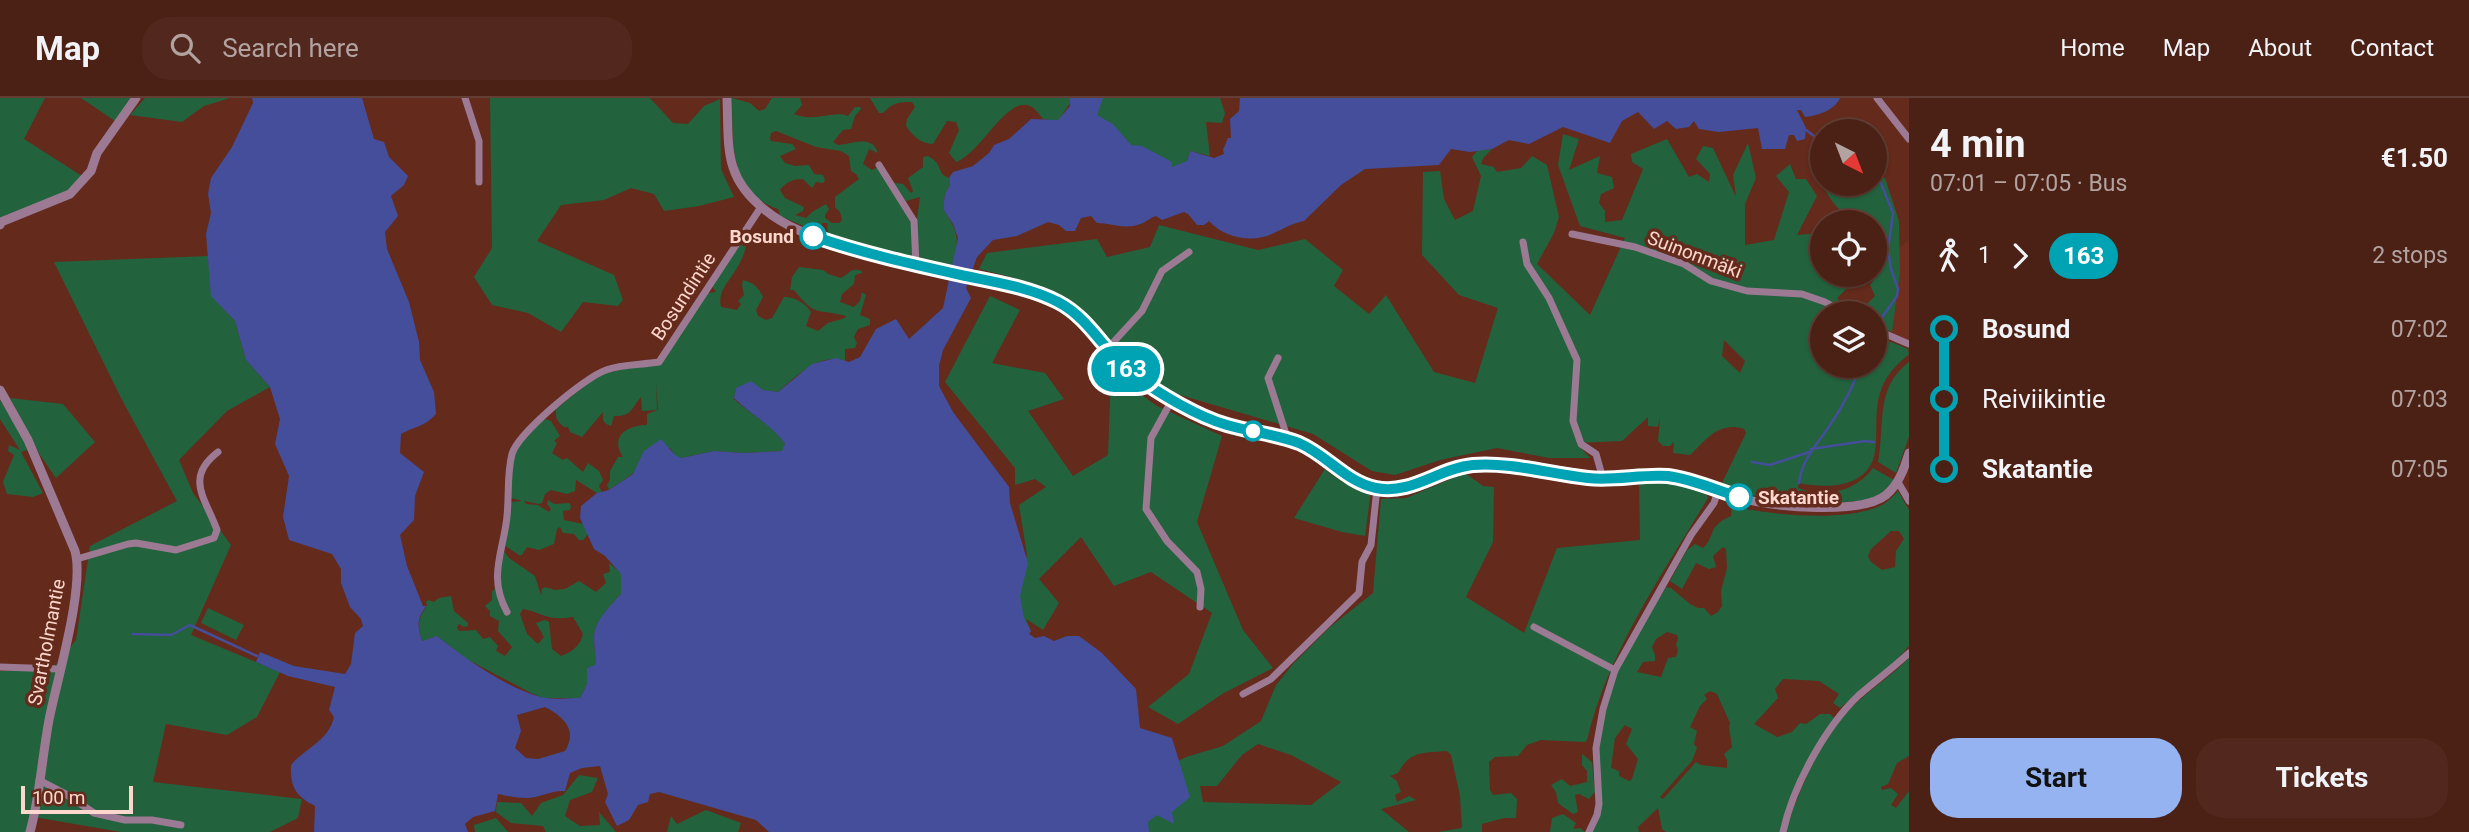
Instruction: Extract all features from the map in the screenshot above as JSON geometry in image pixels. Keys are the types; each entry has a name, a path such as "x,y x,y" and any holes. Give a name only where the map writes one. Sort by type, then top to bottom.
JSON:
{"street":[{"path":"0,223 70,194 91,171 97,153 136,98"},
{"path":"465,98 479,141 479,182"},
{"path":"727,98 732,169 741,187 778,220 809,235 865,253 1030,291 1060,303 1083,320 1132,374 1173,398 1227,425 1288,440 1312,450 1353,479 1377,488 1398,489 1463,466 1482,465 1603,479 1665,476 1688,480 1744,499 1779,505 1838,506 1879,500 1888,494 1898,482 1909,453"},
{"path":"1877,98 1909,139"},
{"path":"879,165 914,220 916,265"},
{"name":"Bosundintie","path":"507,612 499,593 496,575 507,514 511,458 516,444 544,415 591,378 607,370 659,362 761,207"},
{"name":"Suinonmäki","path":"1572,234 1635,247 1684,264 1711,281 1747,290 1802,294 1822,301"},
{"path":"1523,242 1527,264 1549,298 1577,360 1573,421 1581,444 1596,454 1603,479"},
{"path":"1108,348 1142,311 1162,271 1189,252"},
{"path":"1887,334 1909,344"},
{"path":"1278,358 1268,378 1288,440"},
{"name":"Svartholmantie","path":"0,390 28,440 77,559 78,576 30,832"},
{"path":"1173,398 1151,438 1146,509 1167,541 1197,572 1200,607"},
{"path":"77,559 128,544 176,550 214,538 217,530 199,486 203,467 218,452"},
{"path":"1898,482 1909,500"},
{"path":"1243,694 1271,679 1359,593 1362,562 1371,545 1377,488"},
{"path":"1589,832 1599,804 1596,748 1603,709 1615,670 1691,535 1714,503 1718,491"},
{"path":"1534,627 1615,670"},
{"path":"1783,832 1786,817 1805,775 1835,722 1861,694 1909,653"},
{"path":"0,667 59,669"},
{"path":"39,780 64,793 87,810 102,816 181,825"}],"shaded area":[{"path":"1909,240 1909,343 1892,332 1900,273 1900,247"}],"green space":[{"path":"0,98 45,98 24,139 82,176 64,194 0,219"},
{"path":"81,98 131,98 115,121"},
{"path":"145,98 230,98 204,106 182,122 130,115"},
{"path":"490,98 650,98 673,123 688,124 704,106 720,99 721,169 734,197 664,211 654,194 631,188 604,200 561,205 537,241 614,275 623,300 618,306 583,302 561,332 528,313 492,305 474,277 492,248"},
{"path":"732,98 750,103 759,111 765,109 772,98 800,98 802,105 794,114 809,117 836,114 848,116 855,107 860,107 851,129 843,130 833,142 838,145 866,142 875,147 878,153 869,149 863,164 872,170 878,167 917,219 920,197 906,201 894,183 903,184 911,193 913,191 908,178 923,167 923,157 928,156 936,162 943,175 949,178 950,185 945,194 943,209 953,225 956,237 952,268 831,236 828,234 827,223 822,223 820,233 780,216 778,209 750,191 742,178 734,147","holes":["776,131 816,147 841,151 849,156 851,171 859,179 835,197 835,207 842,220 839,223 832,223 825,218 829,209 826,204 806,218 795,215 803,211 804,207 785,198 780,190 782,187 803,179 812,188 816,182 823,183 825,180 823,175 814,174 809,165 795,166 785,163 780,156 796,149 792,144 771,141 771,133"]},
{"path":"870,98 1069,98 1070,103 1058,121 1043,119 1030,106 1018,106 1001,119 974,149 956,162 949,153 959,130 956,122 947,121 933,144 929,144 917,138 906,126 915,107 912,102 896,104 879,113"},
{"path":"1098,98 1220,98 1225,113 1222,123 1206,122 1210,156 1190,151 1182,175 1098,133 1095,102"},
{"path":"1563,134 1579,139 1569,170 1600,156 1597,173 1612,177 1614,188 1601,194 1599,203 1605,211 1605,222 1622,220 1643,169 1632,162 1631,154 1667,139 1689,177 1697,174 1709,182 1710,174 1696,159 1703,146 1713,148 1736,197 1733,175 1748,143 1756,178 1745,204 1745,245 1774,240 1789,192 1776,176 1790,164 1796,179 1806,179 1810,185 1810,196 1817,196 1797,235 1810,234 1810,287 1848,287 1837,298 1840,301 1810,301 1810,378 1887,378 1887,340 1908,349 1909,354 1892,371 1882,387 1877,407 1875,452 1865,473 1845,483 1822,486 1799,483 1798,488 1819,492 1839,491 1858,483 1873,468 1894,480 1889,487 1867,500 1831,503 1778,500 1725,489 1722,487 1723,481 1746,433 1744,429 1720,429 1690,455 1673,453 1674,442 1670,446 1663,446 1658,441 1660,417 1658,427 1648,426 1648,417 1622,441 1576,443 1590,458 1549,458 1497,448 1440,460 1395,475 1372,471 1313,434 1170,392 1126,367 1077,308 1014,278 979,269 987,253 1097,239 1107,257 1150,247 1159,225 1258,250 1305,239 1343,270 1334,286 1369,314 1386,295 1434,372 1475,383 1498,308 1459,295 1422,255 1423,172 1440,171 1444,199 1455,220 1473,211 1481,176 1472,157 1478,150 1492,149 1481,164 1494,167 1497,172 1521,168 1532,156 1547,165 1559,217 1554,233 1537,264 1590,315 1625,238 1580,226 1558,165","holes":["1724,340 1745,361 1740,373 1722,356"]},
{"path":"1887,184 1899,221 1900,273 1892,332 1887,330 1887,301 1870,301 1875,296 1871,287 1887,287 1887,210 1840,210 1829,196 1887,196"},
{"path":"746,237 748,239 741,260 721,295 721,307 737,310 741,304 738,301 744,295 743,280 755,286 763,297 756,310 758,316 766,320 772,318 784,297 792,298 809,309 811,312 806,326 818,331 828,323 846,316 807,305 794,290 790,290 792,277 799,267 823,270 841,278 858,270 862,273 855,275 854,284 842,294 840,302 854,307 860,301 862,292 866,295 860,315 870,319 870,325 858,329 854,337 857,343 855,348 845,349 845,361 835,359 817,363 800,373 778,392 736,388 734,399 774,430 785,444 783,451 714,451 681,458 675,456 670,448 609,490 607,485 610,471 618,457 623,457 619,450 619,438 633,427 647,425 647,414 658,410 656,383 657,410 642,411 641,397 631,411 625,415 614,416 611,426 603,420 603,412 582,437 570,432 568,427 560,423 556,417 556,409 598,375 663,360 708,293 716,292 711,285"},
{"path":"208,256 212,296 235,321 246,360 270,387 227,411 179,460 193,493 231,545 191,635 280,672 257,717 227,735 166,724 153,782 302,799 298,818 270,832 121,832 34,817 30,832 0,832 0,671 51,671 76,640 90,546 177,501 121,398 54,262"},
{"path":"990,296 1020,310 992,363 1045,373 1064,399 1028,411 1073,476 1108,455 1111,373 1157,406 1222,436 1197,522 1243,630 1273,668 1222,694 1178,724 1148,707 1189,674 1212,613 1151,572 1114,586 1081,537 1039,579 1059,603 1043,630 1026,619 1031,631 1004,630 1027,555 1019,505 1046,487 1035,479 1015,485 1015,468 945,382"},
{"path":"1909,362 1909,437 1896,473 1878,462 1883,408 1891,383"},
{"path":"10,398 63,404 95,442 56,478 40,455"},
{"path":"0,400 30,449 21,452 43,493 33,497 7,494 3,482 14,455 8,451 9,445 20,450 0,419"},
{"path":"541,421 551,421 560,436 554,441 557,443 552,453 563,460 567,458 583,472 588,463 599,471 603,480 599,486 602,493 597,493 576,480 575,491 567,494 551,490 539,504 524,501 549,512 551,509 547,504 548,500 554,504 569,503 570,510 563,511 564,520 583,524 588,534 583,540 579,540 574,534 563,533 560,527 557,529 554,544 539,550 527,547 522,555 519,555 504,545 511,502 522,501 511,498 512,453"},
{"path":"1325,469 1346,483 1371,491 1365,536 1294,518"},
{"path":"1465,473 1483,486 1494,487 1493,542 1466,597 1524,633 1557,548 1640,540 1639,481 1676,482 1707,495 1708,498 1622,645 1596,707 1587,740 1541,740 1527,745 1518,756 1495,757 1489,762 1490,790 1493,795 1511,793 1517,799 1516,818 1482,824 1482,832 1438,832 1462,828 1460,796 1451,755 1447,751 1413,756 1398,773 1390,776 1397,781 1401,792 1395,795 1397,802 1409,796 1416,800 1381,809 1409,832 1140,832 1163,769 1186,757 1223,746 1261,721 1276,685 1293,664 1330,627 1373,593 1381,499 1406,498","holes":["1258,744 1291,755 1341,782 1311,805 1203,802 1200,786 1217,786 1242,755"]},
{"path":"1898,491 1909,510 1909,646 1893,664 1840,708 1833,703 1839,694 1819,681 1783,679 1775,689 1778,698 1754,724 1777,737 1792,732 1800,723 1806,724 1820,714 1830,714 1834,718 1808,762 1780,832 1666,832 1662,829 1658,808 1638,827 1639,832 1593,832 1600,813 1598,752 1603,719 1616,677 1631,646 1666,587 1690,604 1704,608 1711,616 1722,606 1721,591 1727,568 1726,549 1723,547 1713,556 1716,567 1709,569 1696,563 1682,589 1670,581 1687,550 1695,544 1703,548 1715,527 1731,516 1732,506 1767,512 1829,516 1867,511 1882,505","holes":["1891,531 1899,531 1904,539 1896,551 1895,567 1882,570 1871,562 1868,556 1871,549","1667,632 1677,635 1678,638 1676,657 1668,658 1661,677 1637,672 1643,662 1655,661 1652,647 1656,639","1710,691 1717,694 1730,723 1732,747 1724,754 1727,768 1696,762 1663,799 1660,797 1692,761 1697,748 1694,744 1697,731 1690,727 1700,706 1707,699 1704,695","1625,725 1632,729 1626,744 1638,759 1629,781 1619,776 1619,771 1611,768 1615,738"]},
{"path":"503,550 509,558 535,576 541,595 545,587 565,589 579,581 596,592 606,583 603,574 610,572 609,563 621,573 621,594 604,614 595,631 595,666 587,668 587,684 580,698 543,698 463,657 437,636 422,641 419,622 426,602 451,596 454,611 468,623 468,626 464,627 459,624 459,631 476,630 483,639 490,637 498,646 496,651 505,656 512,647 498,631 499,621 490,616 490,611 485,606 492,600","holes":["523,609 551,618 573,617 583,634 580,642 561,656 552,649 549,622 545,620 536,623 544,637 538,644 527,634 520,614"]},
{"path":"208,608 244,625 236,640 201,623"},
{"path":"1909,658 1909,756 1897,763 1888,784 1881,787 1882,790 1891,788 1898,794 1891,805 1896,808 1909,791 1909,832 1785,832 1804,783 1829,735 1851,708"},
{"path":"1582,754 1592,762 1595,792 1589,799 1575,795 1578,812 1573,814 1558,803 1556,792 1551,785 1562,779 1570,786 1587,782"},
{"path":"579,775 598,778 592,792 570,800 565,816 580,826 600,825 599,812 616,832 546,832 543,826 511,823 496,812 497,802 521,803 532,816 541,803 563,795"},
{"path":"706,810 741,823 738,832 667,832 671,816 677,824"},
{"path":"1563,814 1576,823 1573,829 1580,828 1585,832 1550,832 1552,818"},
{"path":"496,818 508,832 475,832 474,825"}],"water":[{"path":"252,98 362,98 374,139 384,142 389,157 408,176 404,185 391,196 398,216 385,232 387,249 409,302 419,342 420,360 434,392 436,414 423,424 401,434 400,453 424,472 415,496 414,520 400,535 407,566 423,606 426,606 419,619 420,635 422,641 437,636 473,663 514,687 541,697 560,699 580,698 587,684 587,668 595,665 594,637 597,625 621,594 621,574 605,556 594,549 580,518 581,506 597,493 609,490 633,474 644,451 661,439 681,458 714,451 782,451 785,444 779,437 734,398 736,388 751,381 763,390 778,392 812,364 836,358 849,362 860,357 876,329 896,319 909,339 943,308 958,238 943,209 945,194 950,185 949,178 953,172 973,166 989,153 994,145 1009,139 1031,119 1058,120 1070,106 1069,98 1103,98 1097,115 1113,124 1131,145 1142,146 1172,162 1172,167 1187,161 1190,151 1214,158 1224,154 1228,138 1231,138 1230,119 1239,111 1240,98 1840,98 1830,109 1815,115 1805,117 1801,110 1797,110 1806,128 1805,139 1797,141 1794,135 1789,135 1785,149 1762,149 1758,128 1719,132 1699,129 1694,121 1689,127 1676,129 1667,121 1654,129 1638,112 1622,121 1610,143 1563,127 1529,144 1509,140 1492,149 1470,152 1451,149 1439,165 1365,169 1341,185 1304,221 1264,237 1230,235 1209,221 1204,225 1197,225 1184,212 1162,220 1156,216 1134,226 1097,223 1091,216 1081,218 1075,231 1066,231 1059,225 1048,222 1017,236 993,240 977,257 966,288 971,298 943,350 939,366 939,386 953,412 1009,487 1010,503 1028,563 1020,596 1024,618 1031,631 1029,634 1035,638 1044,636 1054,641 1067,636 1079,636 1102,653 1136,689 1140,728 1172,738 1190,797 1172,812 1174,824 1157,815 1148,822 1149,832 769,832 756,820 659,792 650,794 648,802 638,805 629,820 617,826 605,802 608,794 600,766 582,768 570,773 565,791 526,798 498,794 495,811 473,817 465,824 468,832 314,832 315,806 303,798 293,785 291,765 321,739 331,726 334,717 329,710 335,687 288,676 256,662 260,652 294,666 345,674 351,664 355,633 363,626 361,619 350,607 341,583 341,569 332,554 289,540 283,517 289,476 275,444 280,419 270,387 246,360 235,321 211,296 206,234 211,213 208,194 211,178 232,147 253,103","holes":["545,707 563,720 569,730 569,743 565,751 538,759 526,758 515,748 521,731 517,715"]}],"waterway":[{"path":"1806,130 1810,133"},
{"path":"1886,196 1893,213 1888,250 1898,289 1897,296 1887,310"},
{"path":"1799,483 1807,459 1835,418 1856,378"},
{"path":"1811,449 1874,442"},
{"path":"1752,462 1770,465 1809,452"},
{"path":"133,634 171,635 190,625 257,656"}],"bus line":[{"name":"163","path":"813,236 865,253 1015,287 1051,298 1083,320 1125,368 1146,383 1220,423 1267,433 1301,444 1353,479 1373,487 1398,489 1463,466 1482,465 1507,466 1593,479 1665,476 1688,480 1739,497"}],"place":[{"name":"Bosund","path":"813,236"},
{"name":"Skatantie","path":"1739,497"}]}
